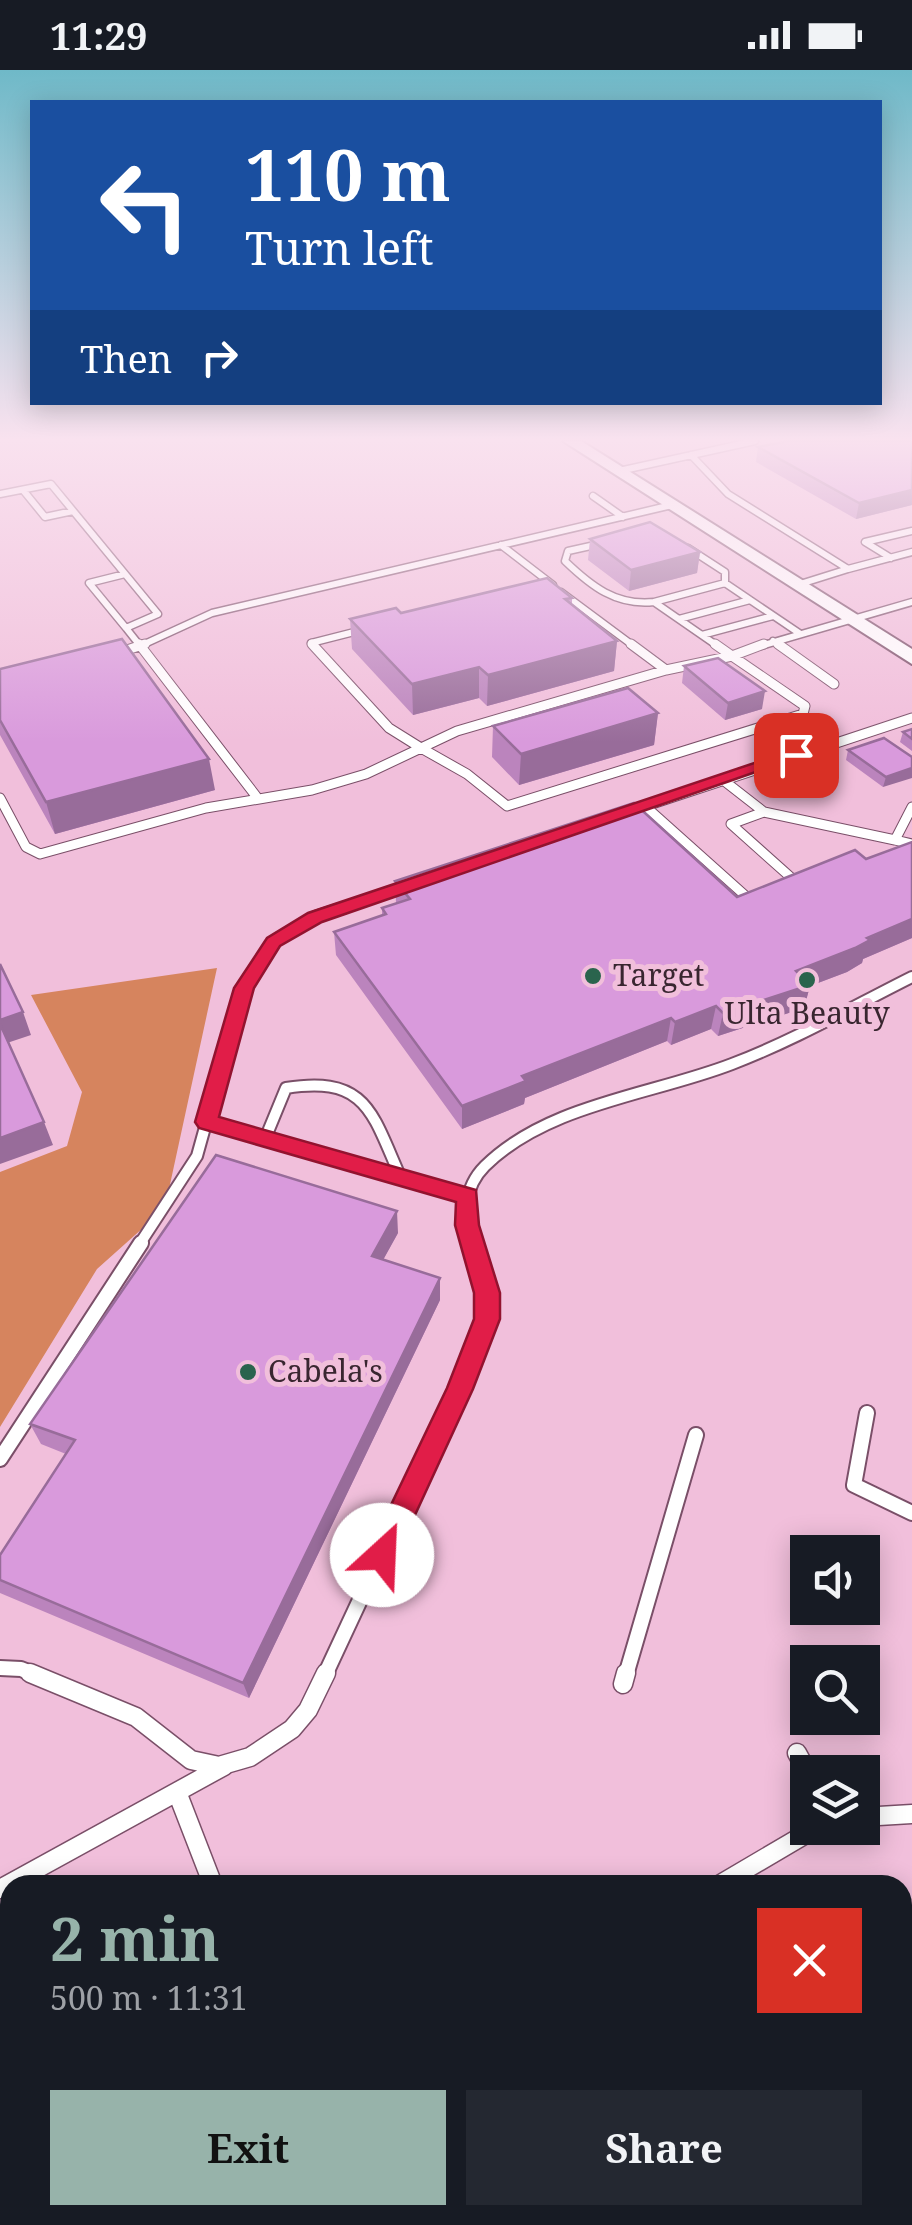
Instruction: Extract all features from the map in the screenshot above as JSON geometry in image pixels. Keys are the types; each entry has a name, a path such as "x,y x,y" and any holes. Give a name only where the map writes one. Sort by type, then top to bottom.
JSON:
{"street":[{"path":"729,542 912,658"}],"lane":[{"path":"98,542 158,614 126,628"},
{"path":"109,655 142,647 212,613 512,542"},
{"path":"608,542 564,554 565,561 616,601 628,605 654,602 725,583 798,633"},
{"path":"804,542 848,569"},
{"path":"868,542 891,558"},
{"path":"501,544 666,670"},
{"path":"682,549 698,554 725,572 725,583"},
{"path":"797,585 912,552"},
{"path":"125,574 89,582 256,796"},
{"path":"546,595 560,591"},
{"path":"679,619 750,600"},
{"path":"368,628 311,644 388,728 463,771 507,806 802,714 805,706 654,602"},
{"path":"0,798 26,847 40,854 256,796 312,790 366,774 457,731 912,602"},
{"path":"702,635 773,616"},
{"path":"773,641 834,684"},
{"path":"608,818 912,718"},
{"path":"870,730 884,740"},
{"path":"723,780 764,812 912,844"},
{"path":"644,806 749,899 766,893"},
{"path":"896,840 912,807"},
{"path":"764,812 731,824 798,881 782,887"},
{"path":"0,1459 197,1156 244,988 274,942 315,917 425,880"},
{"path":"21,1875 278,1740 302,1718 478,1348 487,1319 487,1293 467,1225 468,1196 476,1175 495,1154 627,1095 706,1074 806,1034 912,977"},
{"path":"265,1139 286,1088 315,1081 350,1092 372,1109 402,1178"},
{"path":"206,1122 468,1196"},
{"path":"867,1413 854,1484 912,1513"},
{"path":"622,1684 696,1435"},
{"path":"0,1668 20,1668 136,1718 160,1731 192,1761 226,1764"},
{"path":"176,1792 209,1875"},
{"path":"880,1816 912,1814"},
{"path":"735,1875 790,1843"}],"shaded area":[{"path":"217,968 169,1189 144,1227 97,1269 0,1427 0,1172 67,1146 82,1092 31,995"}],"building":[{"path":"593,542 683,542 700,552 631,570"},
{"path":"547,578 572,598 565,599 617,641 488,675 479,667 412,684 350,619 396,608 401,613"},
{"path":"122,639 209,759 46,802 0,720 0,669"},
{"path":"718,658 765,691 728,703 684,666"},
{"path":"628,688 658,713 521,754 493,726"},
{"path":"884,738 912,757 912,768 886,777 848,750"},
{"name":"Target","path":"634,803 737,897 855,850 866,859 912,842 912,919 867,938 870,940 855,948 796,971 810,985 723,1013 716,1006 675,1022 671,1018 522,1076 526,1081 462,1106 334,932 386,914 382,908 410,899 395,881"},
{"path":"0,964 23,1012 0,1020"},
{"path":"0,1024 44,1122 0,1138"},
{"name":"Cabela's","path":"216,1155 397,1211 372,1256 440,1278 243,1683 0,1580 0,1555 75,1440 30,1424"}],"place":[{"name":"Target","path":"593,976"},
{"name":"Ulta Beauty","path":"807,980"},
{"name":"Cabela's","path":"248,1372"}],"route":[{"path":"382,1555 460,1389 487,1319 487,1293 467,1225 468,1196 206,1122 244,988 274,942 315,917 796,755"}]}
